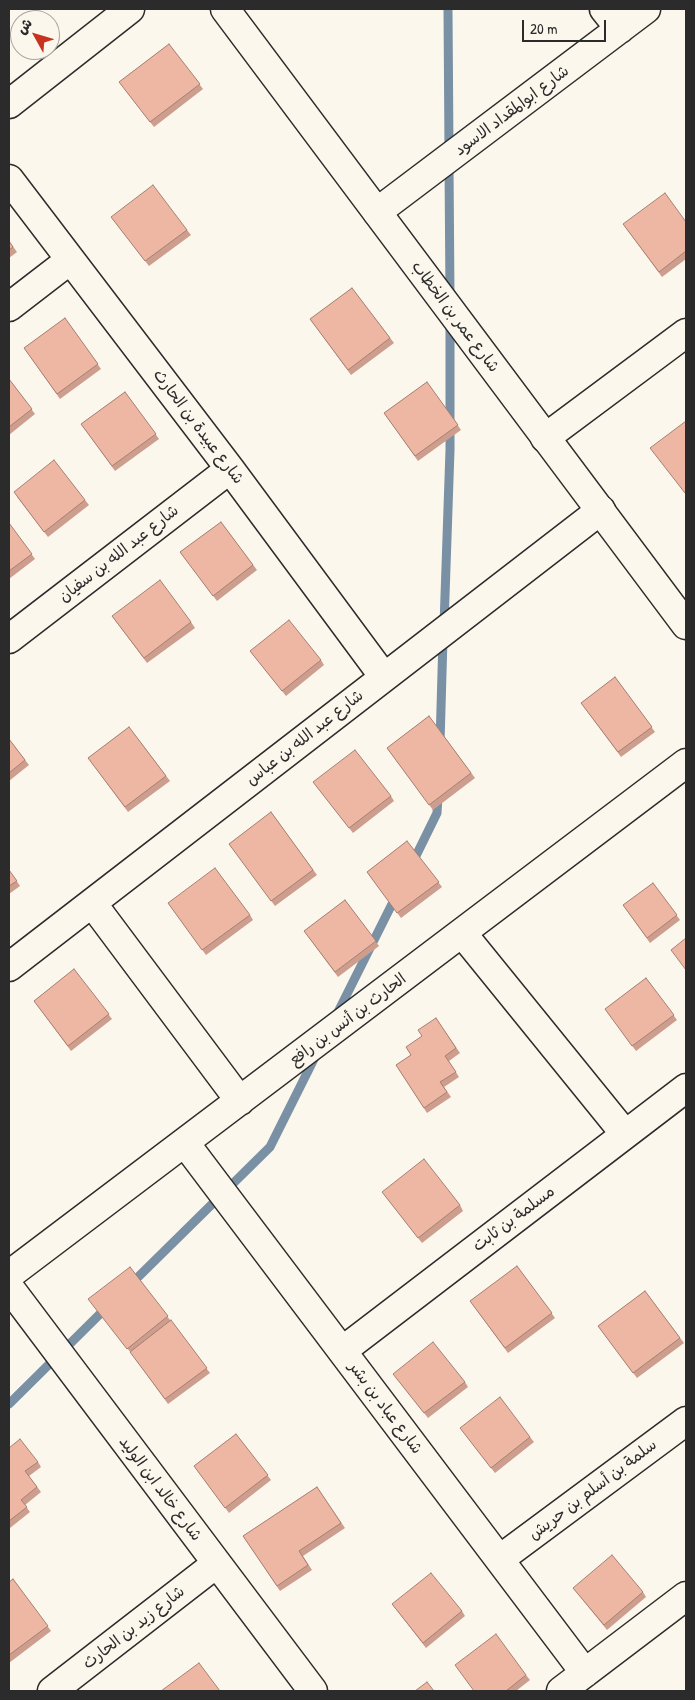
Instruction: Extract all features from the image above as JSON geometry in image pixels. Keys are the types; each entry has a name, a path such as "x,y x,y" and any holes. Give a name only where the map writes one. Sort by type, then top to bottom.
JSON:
{"street":[{"path":"9,104 130,9"},
{"name":"شارع عمر بن الخطاب","path":"225,9 686,625"},
{"name":"شارع ابوالمقداد الاسود","path":"377,212 612,19 646,9"},
{"name":"شارع عبيدة بن الحارث","path":"9,179 230,469 384,677"},
{"path":"9,307 70,260"},
{"path":"545,438 686,333"},
{"name":"شارع عبد الله بن سفيان","path":"9,639 230,469"},
{"name":"شارع عبد الله بن عباس","path":"9,967 601,510"},
{"name":"الحارث بن أنس بن رافع","path":"9,1275 686,763"},
{"path":"92,903 240,1101"},
{"path":"462,933 626,1134"},
{"name":"مسلمة بن ثابت","path":"342,1351 686,1088"},
{"name":"شارع عباد بن بشر","path":"185,1142 585,1673"},
{"name":"شارع خالد ابن الوليد","path":"9,1287 313,1691"},
{"name":"سلمة بن أسلم بن حريش","path":"500,1559 686,1421"},
{"name":"شارع زيد بن الحارث","path":"52,1691 216,1564"},
{"path":"561,1691 686,1596"}],"building":[{"path":"169,44 200,84 150,122 119,82"},
{"path":"153,185 187,230 145,261 111,217"},
{"path":"665,193 686,222 686,251 659,272 623,224"},
{"path":"9,241 13,247 9,250"},
{"path":"352,288 390,338 348,370 310,319"},
{"path":"65,318 98,364 57,394 24,348"},
{"path":"9,379 32,409 9,427"},
{"path":"427,382 458,425 415,456 384,413"},
{"path":"125,392 156,434 112,466 81,424"},
{"path":"686,421 686,492 685,493 650,448"},
{"path":"54,460 85,500 44,532 14,492"},
{"path":"221,522 253,565 213,596 180,552"},
{"path":"9,523 32,554 9,571"},
{"path":"160,580 191,622 144,658 112,616"},
{"path":"289,620 321,660 282,691 250,651"},
{"path":"615,677 652,727 618,752 581,703"},
{"path":"429,716 471,773 429,805 387,748"},
{"path":"129,727 166,776 125,807 88,758"},
{"path":"9,739 25,760 9,773"},
{"path":"355,750 391,796 349,828 313,782"},
{"path":"271,812 313,870 271,901 229,844"},
{"path":"407,841 439,882 397,913 367,872"},
{"path":"215,868 250,915 202,950 168,903"},
{"path":"9,870 17,881 9,886"},
{"path":"653,883 677,915 647,938 623,905"},
{"path":"345,900 376,941 335,972 304,931"},
{"path":"686,938 686,970 671,950"},
{"path":"74,969 109,1014 68,1046 34,1001"},
{"path":"646,978 674,1015 632,1046 605,1009"},
{"path":"436,1018 456,1048 445,1056 456,1072 440,1082 447,1092 424,1108 396,1065 411,1055 406,1047 422,1036 418,1030"},
{"path":"424,1159 460,1205 418,1238 382,1192"},
{"path":"517,1266 552,1313 505,1348 470,1301"},
{"path":"130,1267 168,1316 127,1349 88,1299"},
{"path":"645,1291 680,1338 633,1373 598,1326"},
{"path":"171,1320 207,1368 165,1399 130,1352"},
{"path":"433,1342 465,1382 424,1413 393,1374"},
{"path":"500,1397 530,1437 491,1468 460,1428"},
{"path":"236,1434 268,1475 225,1508 194,1466"},
{"path":"20,1439 38,1462 25,1471 37,1487 21,1500 27,1507 9,1521 9,1448"},
{"path":"317,1487 341,1523 299,1551 308,1565 277,1586 243,1536"},
{"path":"612,1555 643,1592 604,1625 573,1588"},
{"path":"431,1573 462,1611 423,1643 392,1604"},
{"path":"13,1579 48,1626 9,1655 9,1582"},
{"path":"496,1634 526,1675 506,1691 474,1691 455,1665"},
{"path":"199,1663 220,1691 161,1691"},
{"path":"427,1682 434,1691 415,1691"}],"waterway":[{"path":"448,9 449,151"},
{"path":"449,164 450,298"},
{"path":"444,625 450,450 450,321"},
{"path":"440,743 443,638"},
{"path":"412,864 437,813 438,796"},
{"path":"336,1016 396,896"},
{"path":"130,1285 270,1147 317,1053"},
{"path":"9,1404 108,1306"}]}
